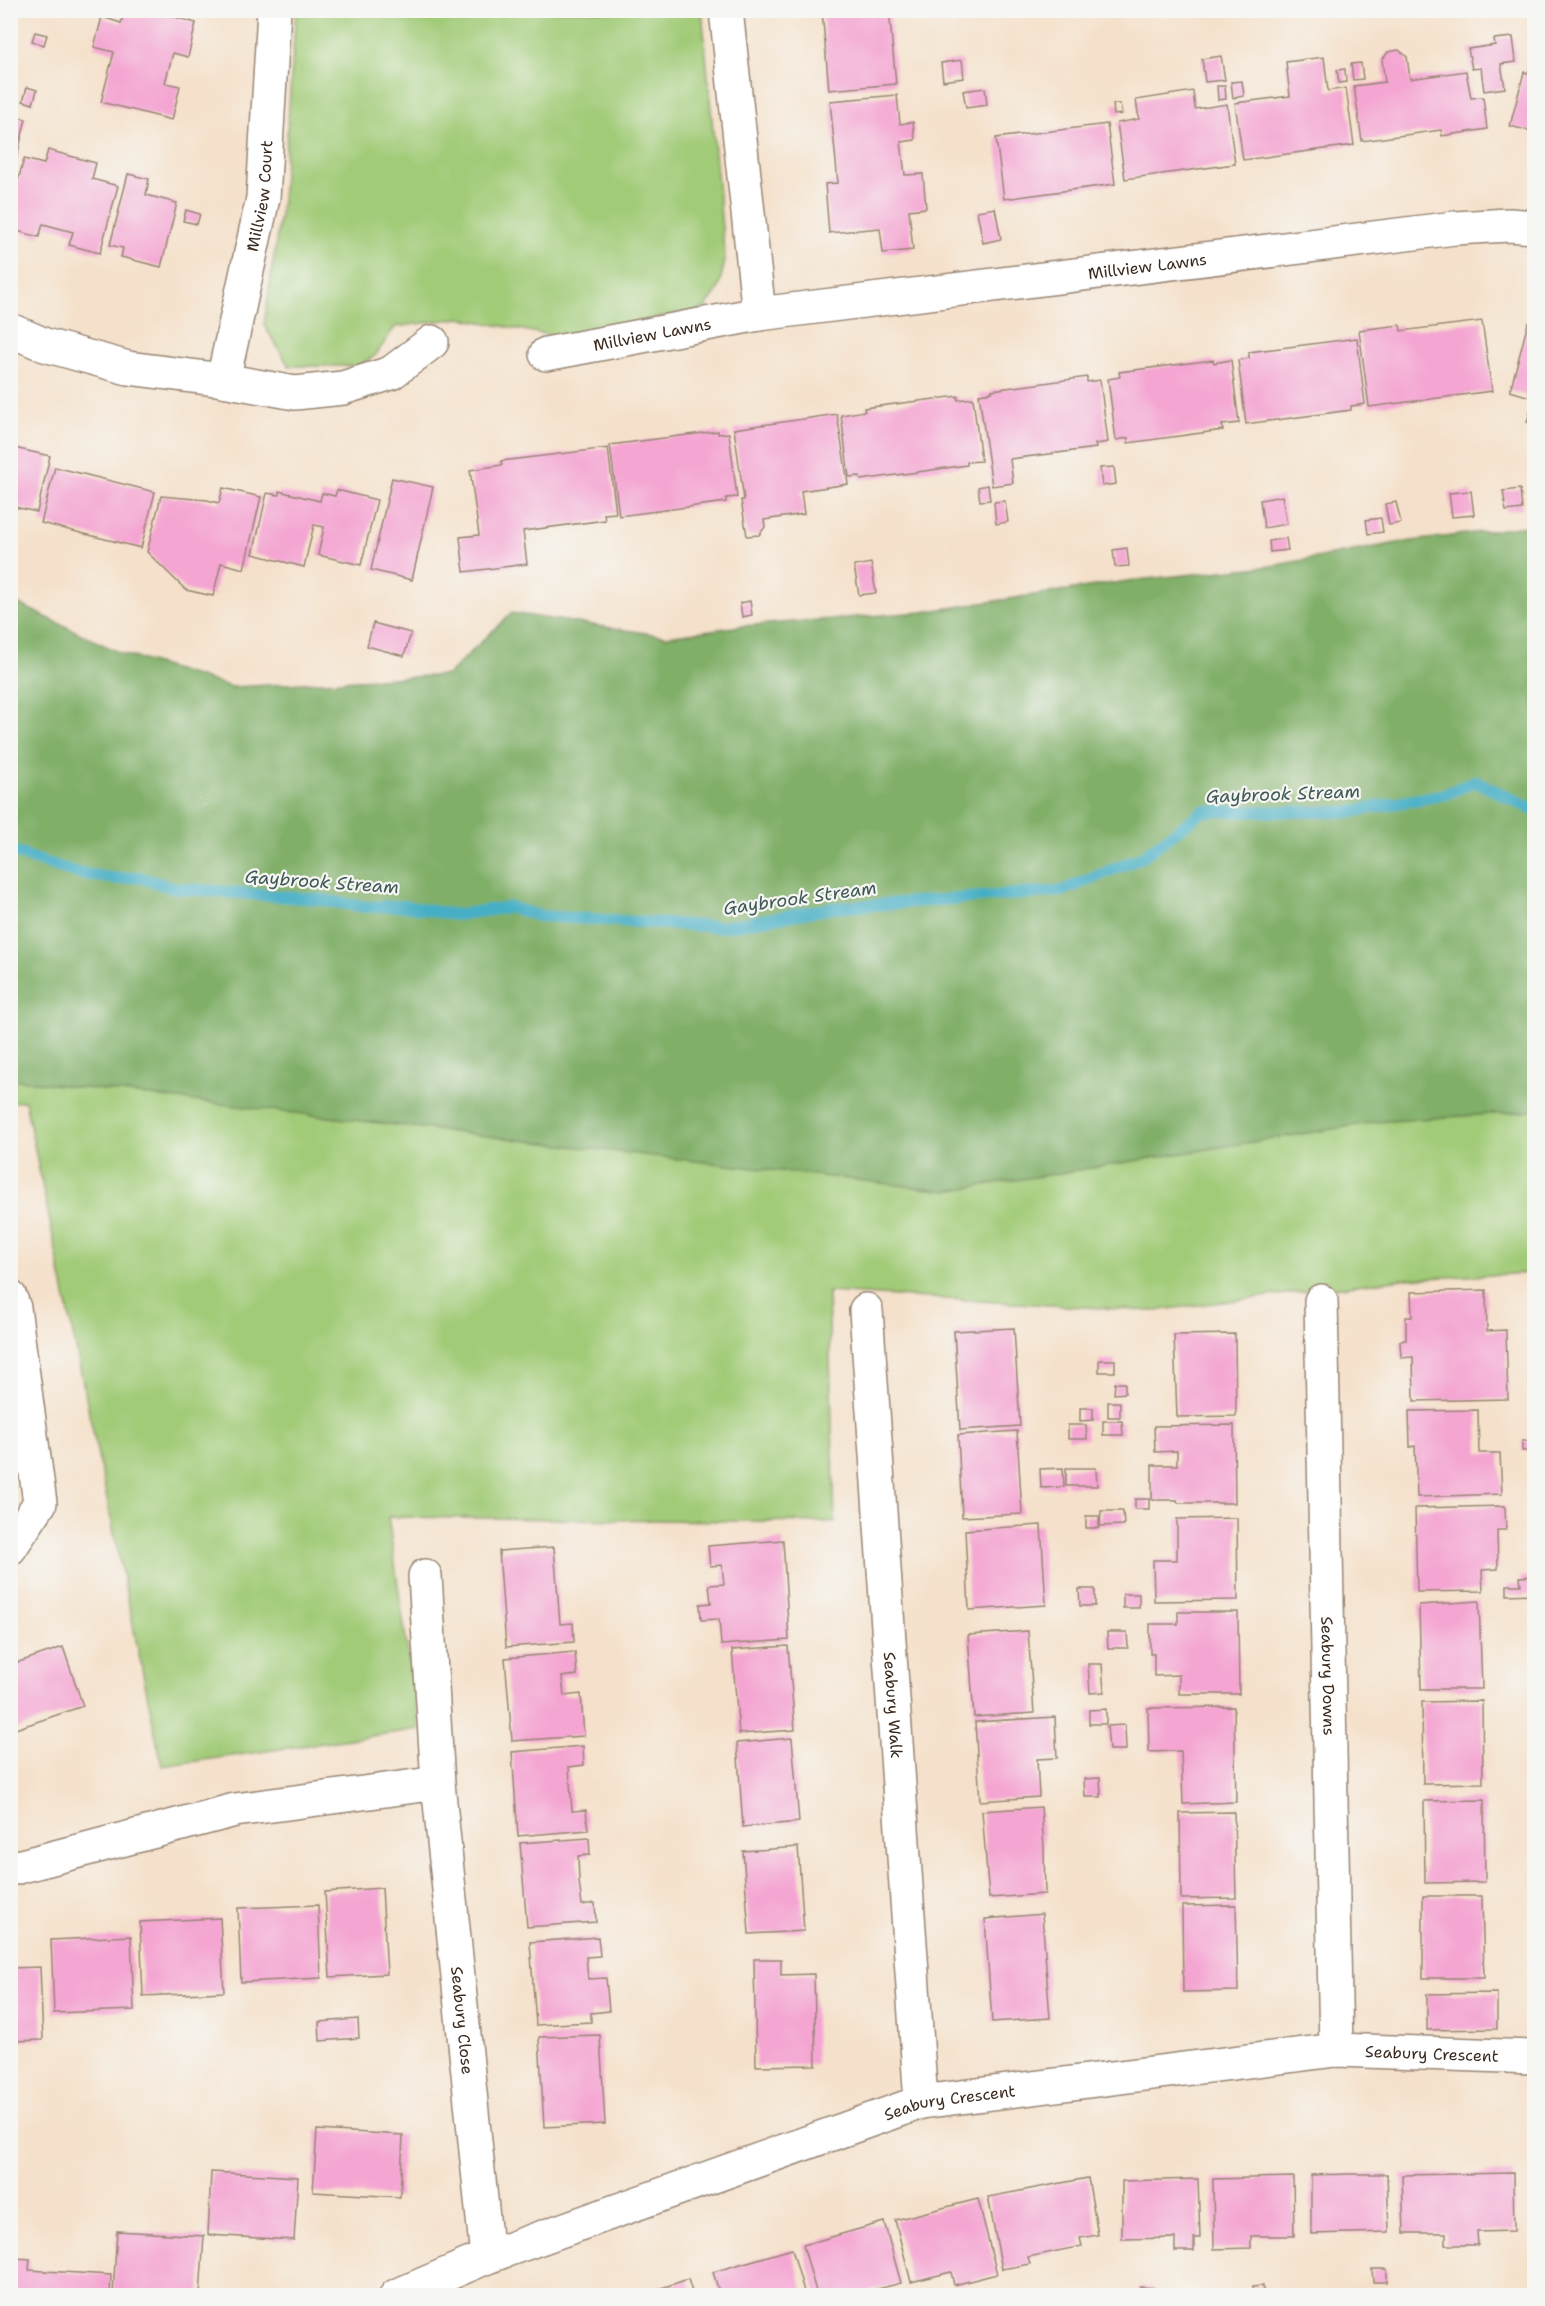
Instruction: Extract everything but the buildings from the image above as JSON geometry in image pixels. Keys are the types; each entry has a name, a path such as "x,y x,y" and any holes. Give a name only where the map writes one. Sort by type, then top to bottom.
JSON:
{"street":[{"name":"Millview Court","path":"223,380 262,198 274,10"},
{"path":"726,10 759,314"},
{"name":"Millview Lawns","path":"546,354 759,314 1455,228 1509,225 1534,227"},
{"path":"10,330 45,345 128,368 223,380 295,393 343,388 391,374 432,342"},
{"path":"10,1298 14,1308 40,1503 10,1548"},
{"name":"Seabury Downs","path":"1320,1301 1336,2050"},
{"name":"Seabury Walk","path":"866,1310 921,2102"},
{"name":"Seabury Close","path":"425,1576 438,1783 487,2257"},
{"path":"10,1869 235,1810 438,1783"},
{"name":"Seabury Crescent","path":"396,2295 487,2257 921,2102 1336,2050 1534,2057"}],"green space":[{"path":"296,11 702,11 725,261 718,290 704,309 560,337 460,318 395,327 375,356 357,366 289,366 264,325 282,201"},
{"path":"1534,525 1534,1111 1376,1122 947,1191 11,1079 11,600 120,653 232,687 447,675 511,613 666,636 742,626 922,612 1127,581 1271,566 1397,543"},
{"path":"1534,1013 1534,1273 1403,1279 1152,1311 828,1292 835,1522 388,1517 419,1729 162,1766 25,1101 11,1102 11,1016"}],"waterway":[{"name":"Gaybrook Stream","path":"10,850 78,873 116,879 138,877 174,888 315,899 366,907 405,906 456,915 510,907 539,916 722,927 833,908 1062,891 1142,857 1203,811 1350,812 1446,794 1475,781 1534,810"}]}
